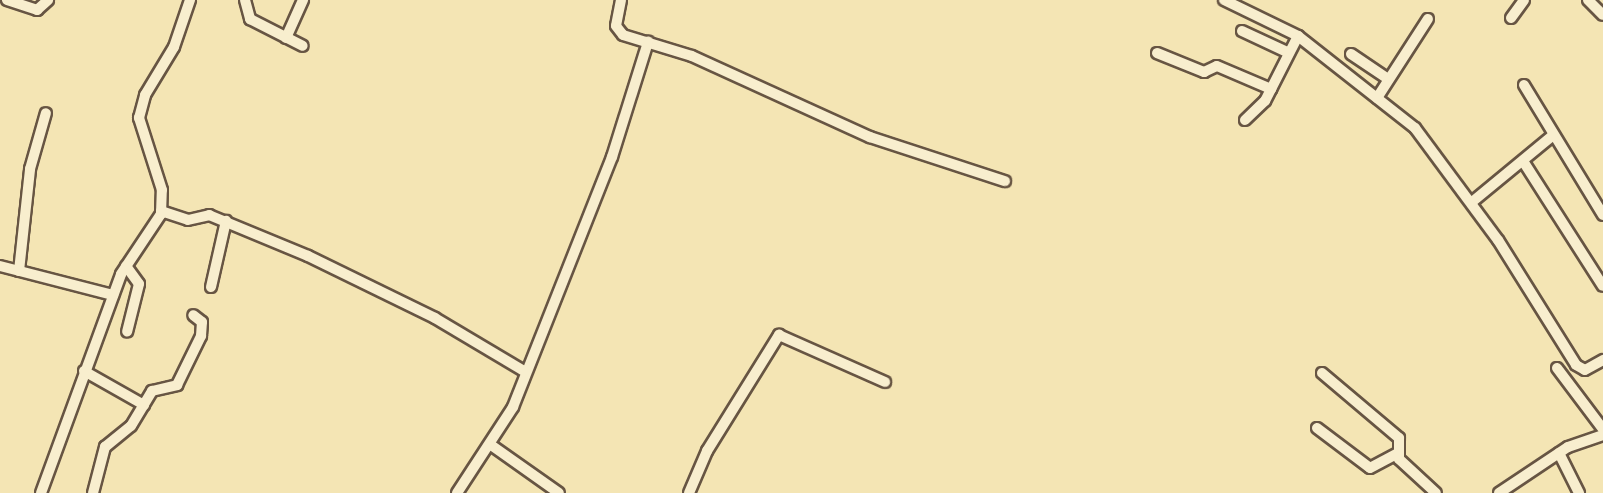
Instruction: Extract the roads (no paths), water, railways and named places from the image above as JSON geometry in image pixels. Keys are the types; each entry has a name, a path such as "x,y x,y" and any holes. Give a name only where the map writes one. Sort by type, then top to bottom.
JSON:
{"street":[{"path":"7,0 37,10 48,0"},
{"path":"40,493 113,295 126,266 161,212 162,190 139,118 145,95 174,46 190,0"},
{"path":"245,0 250,19 303,46"},
{"path":"286,38 303,0"},
{"path":"621,0 618,32 730,72 870,136 1005,181"},
{"path":"1224,0 1298,36 1424,136 1472,202 1580,369"},
{"path":"1511,18 1524,0"},
{"path":"1588,0 1603,15"},
{"path":"1377,98 1428,19"},
{"path":"1242,32 1287,52"},
{"path":"1245,120 1271,89 1287,52 1298,36"},
{"path":"457,493 491,445 513,407 524,371 602,184 648,42"},
{"path":"1157,53 1204,72 1217,66 1271,89"},
{"path":"1351,54 1388,79"},
{"path":"1524,85 1552,136 1603,215"},
{"path":"20,271 30,169 46,113"},
{"path":"1472,202 1552,136"},
{"path":"1523,161 1603,286"},
{"path":"161,212 226,221 380,288 524,371"},
{"path":"211,287 226,221"},
{"path":"0,266 113,295"},
{"path":"126,266 139,284 127,332"},
{"path":"93,493 101,453 144,405 152,391 174,387 184,372 202,326 193,315"},
{"path":"689,493 707,451 780,335 885,382"},
{"path":"1567,381 1580,369 1603,360"},
{"path":"1499,493 1559,453 1603,435 1557,368"},
{"path":"84,371 144,405"},
{"path":"1322,373 1396,435 1398,453 1436,493"},
{"path":"1317,428 1370,468 1398,453"},
{"path":"491,445 559,493"},
{"path":"1559,453 1579,493"}]}
